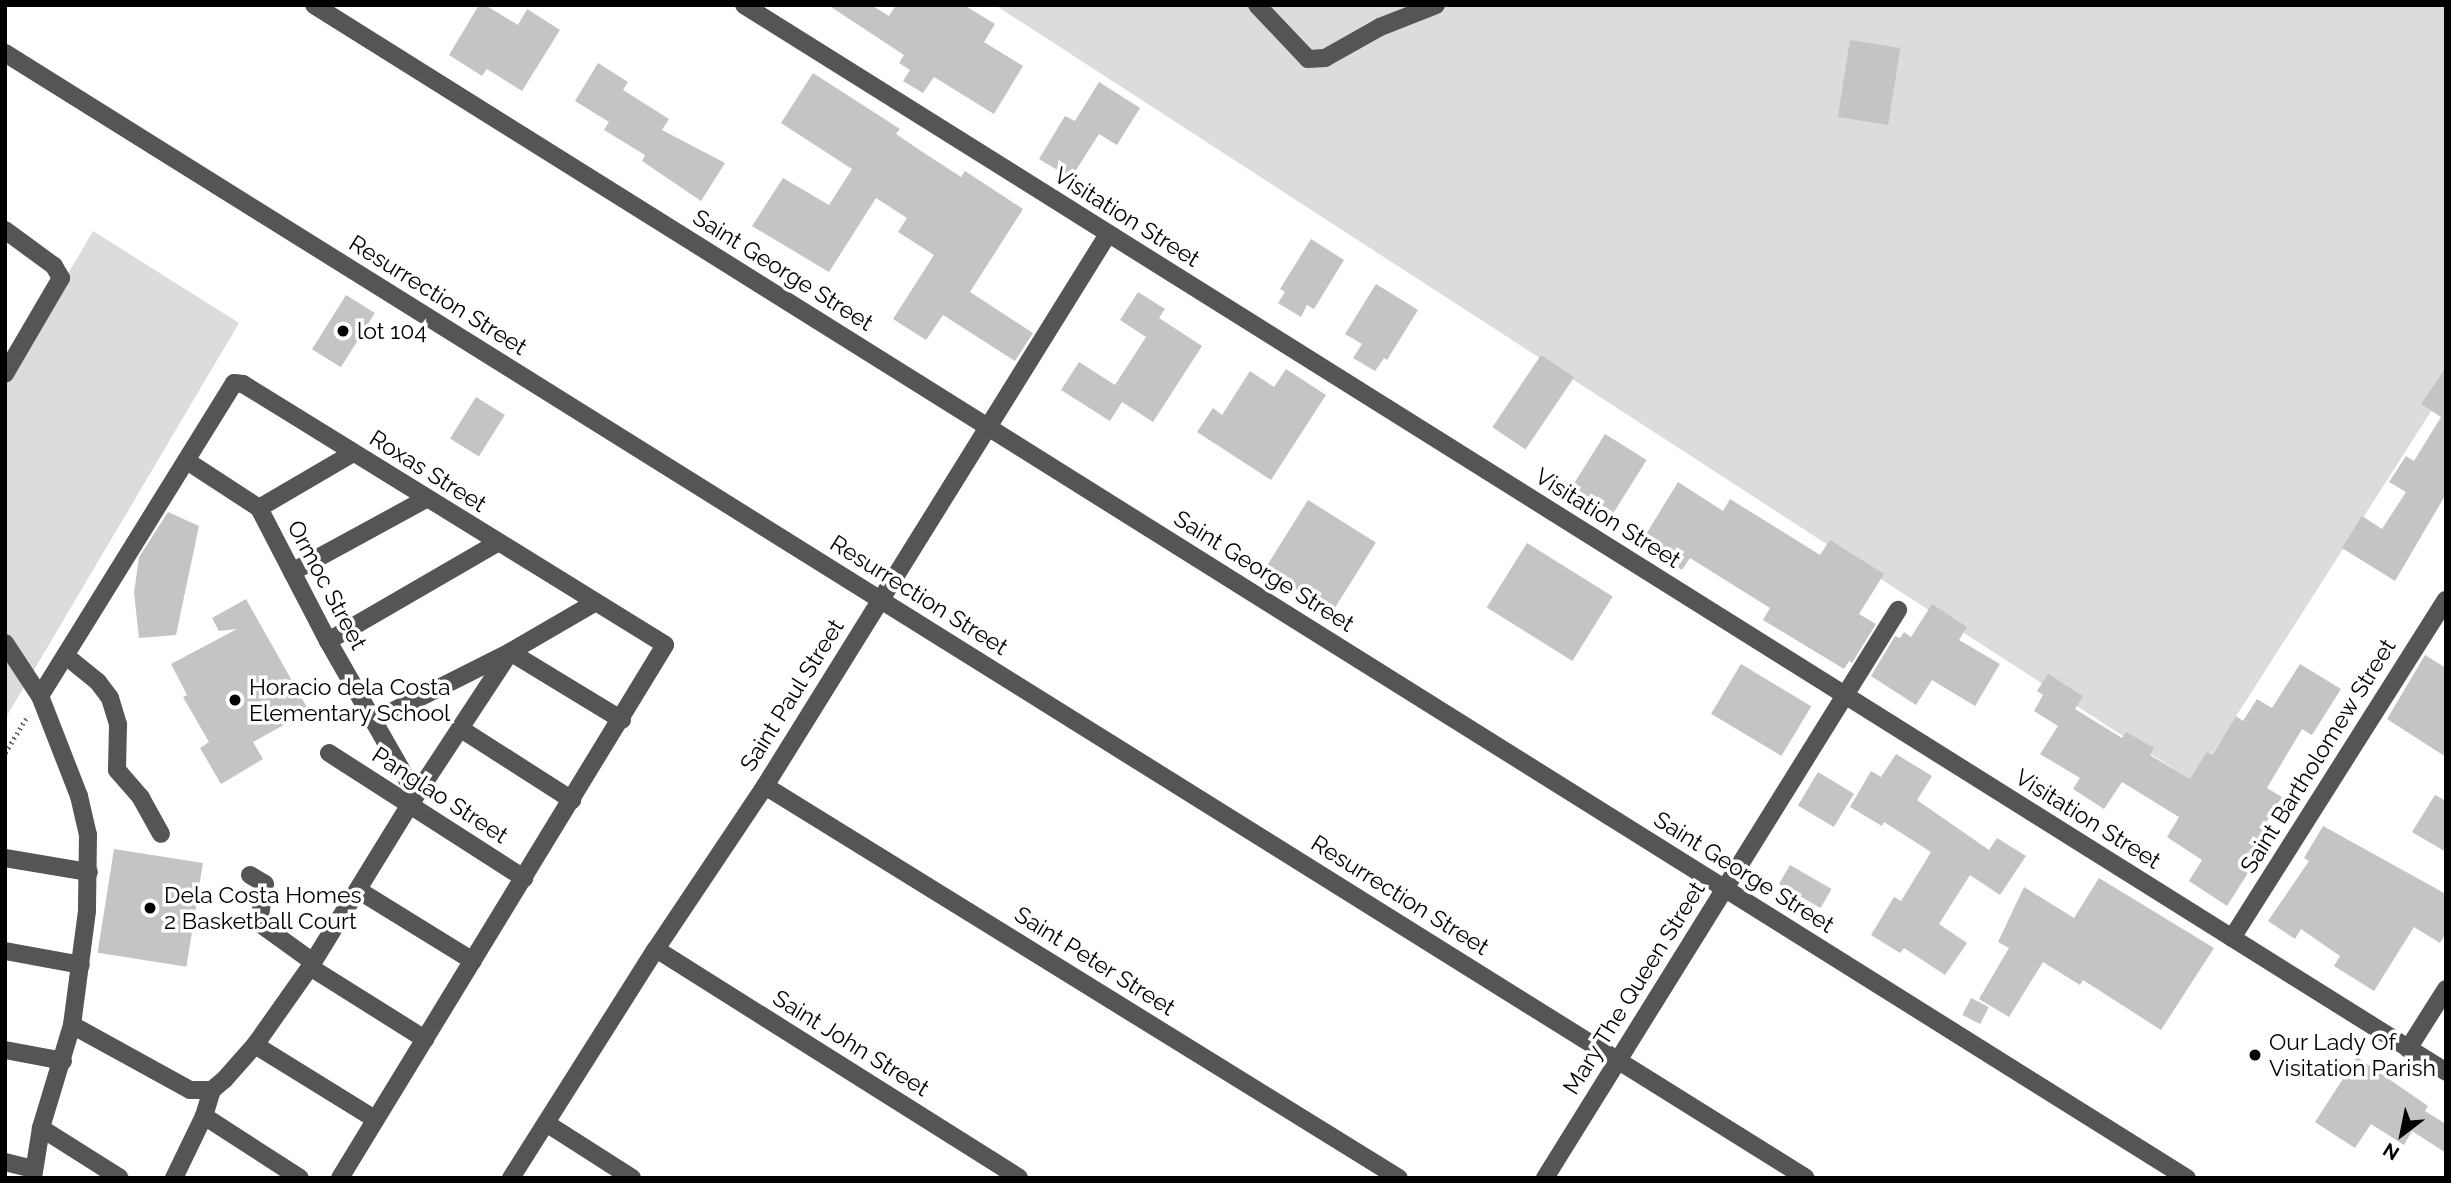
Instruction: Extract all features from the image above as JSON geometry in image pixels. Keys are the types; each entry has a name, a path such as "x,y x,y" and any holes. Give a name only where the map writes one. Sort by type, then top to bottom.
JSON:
{"street":[{"name":"Saint George Street","path":"314,5 2187,1178"},
{"name":"Visitation Street","path":"744,5 2446,1072"},
{"path":"1257,5 1308,59 1325,58 1380,27 1436,5"},
{"name":"Resurrection Street","path":"5,53 1806,1178"},
{"path":"5,230 54,266 61,278 5,374"},
{"name":"Saint Paul Street","path":"511,1178 656,949 765,786 1108,234"},
{"name":"Roxas Street","path":"187,460 234,383 243,384 665,645 622,720"},
{"path":"259,508 353,453"},
{"path":"40,696 187,460"},
{"name":"Ormoc Street","path":"187,460 259,508 413,801"},
{"path":"292,572 426,499"},
{"path":"328,641 497,543"},
{"name":"Saint Bartholomew Street","path":"2232,938 2446,600"},
{"path":"373,721 510,652 596,602"},
{"name":"Mary The Queen Street","path":"1545,1178 1898,610"},
{"path":"5,643 40,696 79,796 88,835 89,872 81,965 72,1026 41,1128 33,1173 5,1162"},
{"path":"340,1178 622,720 510,652"},
{"path":"174,1178 204,1116 212,1090 234,1071 255,1045 312,965 413,801 510,652"},
{"path":"66,656 98,682 110,698 118,726 117,771 141,798 161,834"},
{"path":"461,729 572,800"},
{"name":"Panglao Street","path":"329,753 413,801 524,878"},
{"name":"Saint Peter Street","path":"765,786 1399,1178"},
{"path":"5,858 89,872"},
{"path":"250,875 265,884 259,923 312,965 425,1039"},
{"path":"358,890 473,961"},
{"name":"Saint John Street","path":"656,949 1019,1178"},
{"path":"5,951 81,965"},
{"path":"2408,1049 2446,989"},
{"path":"72,1026 190,1090 212,1090"},
{"path":"255,1045 375,1119"},
{"path":"5,1050 63,1061"},
{"path":"204,1116 300,1178"},
{"path":"546,1123 632,1178"},
{"path":"41,1128 120,1178"}],"path":[{"path":"5,753 40,696"}],"shaded area":[{"path":"995,5 2446,5 2446,388 2194,782"},
{"path":"93,231 239,323 5,719 5,382"}],"building":[{"path":"479,5 485,5 518,25 527,9 560,30 522,91 487,69 482,76 449,55"},
{"path":"828,5 871,5 889,16 896,5 964,5 995,24 984,42 1023,66 994,114 934,77 923,93 903,81 910,70 899,63 904,55"},
{"path":"1850,40 1900,48 1888,125 1838,117"},
{"path":"598,63 628,82 623,90 669,119 662,130 725,163 701,201 642,161 645,155 604,130 609,122 575,101"},
{"path":"813,73 900,129 896,134 961,177 965,171 1023,209 970,292 1033,333 1015,361 943,315 926,340 893,319 934,255 898,232 907,218 876,198 829,272 752,226 783,178 829,205 852,169 781,123"},
{"path":"1099,82 1140,108 1117,145 1099,134 1071,178 1039,159 1065,116 1075,121"},
{"path":"1311,239 1344,260 1314,309 1307,305 1301,317 1278,303 1285,292 1280,289"},
{"path":"1376,284 1418,310 1387,360 1384,358 1375,371 1353,358 1362,344 1345,334"},
{"path":"1138,292 1165,309 1159,318 1202,346 1153,422 1122,402 1110,421 1061,390 1079,362 1115,385 1146,337 1120,320"},
{"name":"lot 104","path":"346,295 375,313 341,367 312,349"},
{"path":"1541,355 1574,377 1526,449 1492,427"},
{"path":"2446,367 2446,494 2395,581 2342,548 2362,516 2382,529 2406,492 2389,482 2406,456 2414,461 2441,417 2421,404"},
{"path":"1286,369 1326,395 1271,480 1197,432 1213,408 1222,415 1250,371 1274,387"},
{"path":"476,397 505,415 479,457 450,439"},
{"path":"1605,434 1647,460 1614,513 1572,487"},
{"path":"1678,482 1723,511 1730,499 1820,555 1830,540 1884,574 1859,614 1876,624 1852,663 1849,661 1844,669 1763,620 1770,608 1690,558 1682,570 1640,544"},
{"path":"1308,500 1376,542 1332,612 1265,570"},
{"path":"168,512 199,526 176,635 139,638 134,593 139,557"},
{"path":"1527,543 1613,597 1572,661 1487,607"},
{"path":"246,599 309,711 253,742 263,759 221,784 200,748 209,742 183,697 187,695 171,664 237,629 219,631 212,618"},
{"path":"1932,604 1967,627 1959,640 2000,664 1975,706 1932,680 1916,705 1871,676 1895,636 1900,638 1904,632 1911,637"},
{"path":"2425,655 2446,668 2446,757 2387,719"},
{"path":"1741,664 1811,706 1781,756 1711,714"},
{"path":"2300,664 2341,689 2312,735 2302,729 2267,788 2282,797 2262,829 2272,835 2227,906 2189,881 2202,860 2167,837 2179,817 2122,782 2104,809 2073,789 2080,778 2040,754 2058,726 2034,711 2043,695 2037,691 2048,674 2083,696 2075,709 2122,738 2126,732 2154,748 2150,755 2190,779 2207,752 2212,755 2236,716 2243,721 2257,699 2272,708"},
{"path":"1896,754 1932,776 1917,800 1989,850 1997,838 2026,856 2000,895 1970,875 1939,924 1967,943 1945,975 1904,948 1900,953 1871,935 1894,897 1901,901 1931,852 1884,822 1882,826 1850,807 1871,771 1881,777"},
{"path":"1818,772 1854,794 1834,827 1798,805"},
{"path":"2435,795 2446,801 2446,852 2412,832"},
{"path":"2323,826 2446,894 2446,933 2440,943 2414,927 2374,991 2334,966 2340,956 2301,929 2295,939 2268,921 2309,861 2304,858"},
{"name":"Dela Costa Homes 2 Basketball Court","path":"114,849 203,863 186,967 98,953"},
{"path":"1790,865 1832,889 1821,908 1779,884"},
{"path":"2099,878 2214,948 2161,1030 2083,980 2080,985 2043,962 2009,1017 1979,999 2009,948 1998,942 2024,887 2074,918"},
{"path":"1971,998 1989,1007 1980,1024 1962,1015"},
{"path":"2357,1057 2428,1106 2425,1111 2446,1124 2446,1153 2412,1131 2404,1145 2371,1124 2355,1148 2315,1122"}],"place":[{"name":"lot 104","path":"343,331"},
{"name":"Horacio dela Costa Elementary School","path":"235,700"},
{"name":"Dela Costa Homes 2 Basketball Court","path":"150,908"},
{"name":"Our Lady Of Visitation Parish","path":"2255,1055"}]}
